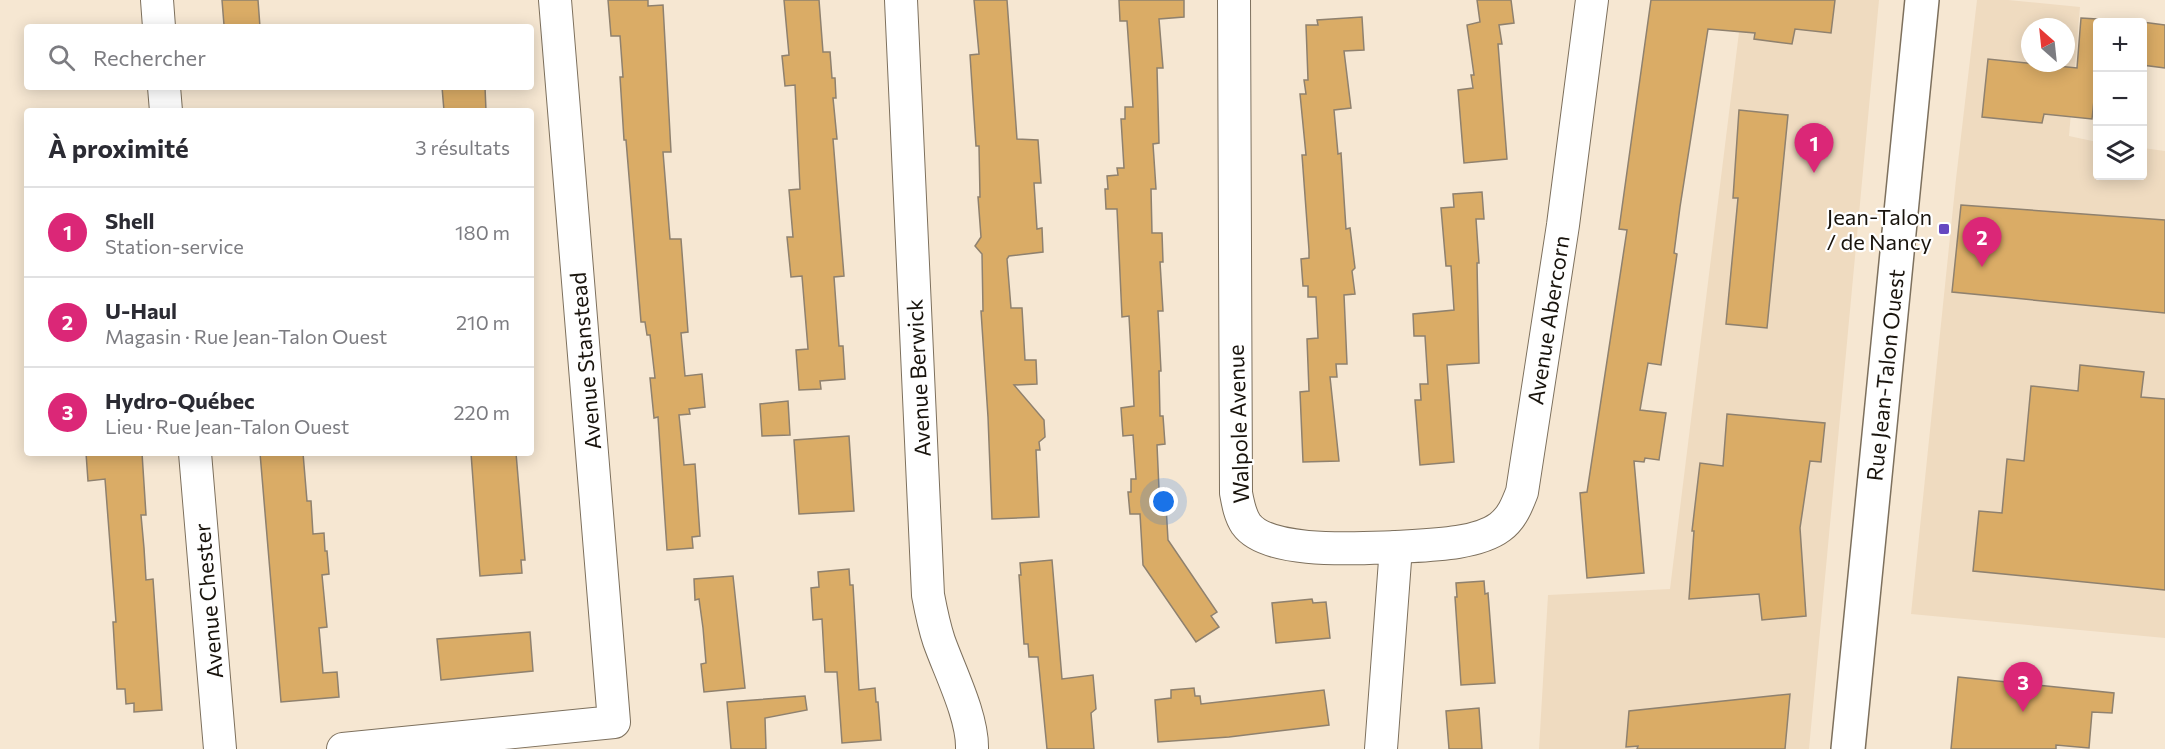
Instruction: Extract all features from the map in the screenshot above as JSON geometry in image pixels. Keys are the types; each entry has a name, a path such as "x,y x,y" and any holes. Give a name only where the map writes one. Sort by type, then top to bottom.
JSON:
{"main road":[{"name":"Rue Jean-Talon Ouest","path":"1848,749 1922,0"}],"street":[{"path":"157,0 159,24"},
{"name":"Avenue Stanstead","path":"343,749 614,723 555,0"},
{"name":"Avenue Berwick","path":"901,0 928,595 938,639 968,720 973,740 972,749"},
{"name":"Walpole Avenue","path":"1234,0 1236,493 1240,512 1247,526 1261,537 1283,544 1338,548 1396,547"},
{"name":"Avenue Abercorn","path":"1396,547 1446,543 1485,534 1499,528 1510,518 1522,492 1563,225 1592,0"},
{"path":"164,90 166,108"},
{"name":"Avenue Chester","path":"195,456 220,749"},
{"path":"1381,749 1396,547"}],"shaded area":[{"path":"1743,0 1879,0 1809,749 1539,749 1548,595 1670,589"},
{"path":"1977,0 2008,0 2080,7 2075,66 2075,18 2021,18 2021,72 2074,72 2069,136 2093,141 2093,180 2147,180 2147,149 2165,151 2165,638 1911,614"}],"building":[{"path":"222,0 258,0 260,24 224,24"},
{"path":"608,0 648,0 648,6 663,5 671,152 663,152 670,239 681,239 688,332 681,333 685,376 702,374 705,407 689,409 690,414 679,415 684,465 695,464 700,536 692,537 693,548 667,550 658,417 654,418 650,378 655,378 650,335 647,335 645,322 641,322 626,140 624,140 620,36 611,36"},
{"path":"784,0 819,0 823,52 830,52 832,78 835,78 836,98 833,98 837,139 833,139 844,276 834,277 839,346 843,346 845,379 820,381 821,389 799,390 796,350 808,349 802,276 791,277 787,237 793,237 789,190 800,189 795,85 785,86 782,56 789,55"},
{"path":"974,0 1007,0 1017,139 1038,140 1041,183 1034,183 1037,229 1042,228 1043,252 1009,256 1007,259 1011,308 1022,308 1025,360 1036,360 1037,384 1014,385 1044,420 1045,437 1039,442 1040,450 1036,450 1039,517 992,519 981,311 983,311 982,254 975,246 981,237 978,197 980,197 979,146 976,146 970,55 979,54"},
{"path":"1119,0 1184,0 1184,17 1159,19 1163,68 1157,68 1159,143 1153,144 1156,189 1151,189 1152,233 1162,233 1163,262 1160,262 1163,311 1158,311 1161,371 1159,371 1160,416 1163,416 1165,444 1157,445 1159,489 1165,488 1168,540 1217,612 1211,616 1219,627 1196,642 1143,565 1140,514 1130,514 1128,492 1131,492 1131,479 1136,479 1133,435 1123,436 1121,408 1134,406 1129,316 1122,317 1117,209 1106,209 1105,189 1108,189 1107,176 1118,175 1117,168 1124,168 1121,119 1125,119 1125,107 1133,107 1127,21 1120,21"},
{"path":"1477,0 1511,0 1514,23 1499,25 1502,44 1498,44 1507,159 1464,163 1458,90 1473,88 1471,75 1474,75 1467,25 1480,22"},
{"path":"1651,0 1835,0 1831,33 1795,29 1792,44 1754,39 1755,33 1708,29 1680,207 1674,253 1677,254 1661,365 1648,363 1640,410 1666,413 1659,460 1645,458 1644,462 1634,461 1644,573 1587,578 1580,493 1587,492 1627,230 1619,229"},
{"path":"1362,17 1364,50 1344,51 1351,108 1334,110 1338,154 1341,153 1346,229 1350,228 1355,268 1352,271 1355,294 1344,295 1347,364 1336,364 1337,377 1330,377 1339,461 1303,462 1300,392 1309,391 1307,339 1318,338 1316,297 1308,297 1308,286 1303,286 1301,259 1309,258 1302,155 1306,155 1300,94 1306,94 1304,80 1308,80 1306,25 1318,25 1317,20"},
{"path":"2081,18 2093,19 2092,119 2044,114 2042,123 1982,117 1988,59 2021,62 2021,72 2075,72 2075,68 2077,68"},
{"path":"2147,23 2165,25 2165,68 2147,66"},
{"path":"442,90 485,90 486,108 444,108"},
{"path":"1739,110 1788,115 1767,328 1726,324 1738,198 1733,198"},
{"path":"1482,192 1484,219 1476,219 1479,263 1477,263 1479,363 1447,365 1454,462 1420,465 1415,400 1421,400 1420,384 1428,384 1425,336 1414,336 1413,314 1454,310 1451,266 1446,266 1441,208 1454,207 1453,194"},
{"path":"1961,205 2165,220 2165,313 1952,292"},
{"path":"2080,365 2144,372 2141,397 2165,399 2165,590 1973,571 1979,511 2002,513 2007,459 2024,461 2031,386 2078,391"},
{"path":"788,401 790,435 762,436 760,404"},
{"path":"1727,414 1825,423 1821,462 1810,461 1800,528 1806,616 1762,620 1759,594 1689,599 1694,531 1692,531 1700,463 1723,466"},
{"path":"849,436 854,511 799,514 794,440"},
{"path":"86,456 142,456 146,515 141,515 146,580 153,579 162,710 134,712 134,703 126,704 125,689 117,689 113,622 116,622 105,479 88,481"},
{"path":"260,456 303,456 307,501 311,501 313,534 324,533 325,551 327,551 329,574 322,575 327,627 319,628 323,673 337,672 339,697 281,702"},
{"path":"471,456 516,456 525,560 521,560 522,573 480,576"},
{"path":"1052,560 1062,679 1093,675 1096,709 1091,713 1094,749 1047,749 1038,657 1029,657 1028,644 1024,644 1019,575 1021,575 1020,563"},
{"path":"849,569 850,585 853,585 859,690 875,688 881,740 842,743 837,672 825,672 822,619 813,620 811,588 819,587 818,572"},
{"path":"733,576 745,688 704,692 701,664 706,663 703,628 699,599 695,600 694,579"},
{"path":"1484,581 1485,594 1488,593 1495,683 1461,685 1456,583"},
{"path":"1312,599 1313,603 1326,602 1330,638 1276,643 1272,603"},
{"path":"530,632 533,671 441,680 437,639"},
{"path":"1958,677 2114,693 2112,713 2092,712 2089,748 2056,745 2056,749 1951,749"},
{"path":"1194,688 1195,696 1200,696 1201,704 1324,690 1329,725 1229,737 1158,742 1155,700 1171,698 1171,690"},
{"path":"1790,694 1785,749 1637,749 1638,746 1626,747 1629,711"},
{"path":"805,696 807,710 765,718 766,749 731,749 727,702"},
{"path":"1479,708 1482,749 1449,749 1446,711"}],"place":[{"name":"Shell","path":"1814,173"},
{"name":"Jean-Talon / de Nancy","path":"1944,229"},
{"name":"U-Haul","path":"1982,267"},
{"name":"Hydro-Québec","path":"2023,712"}]}
